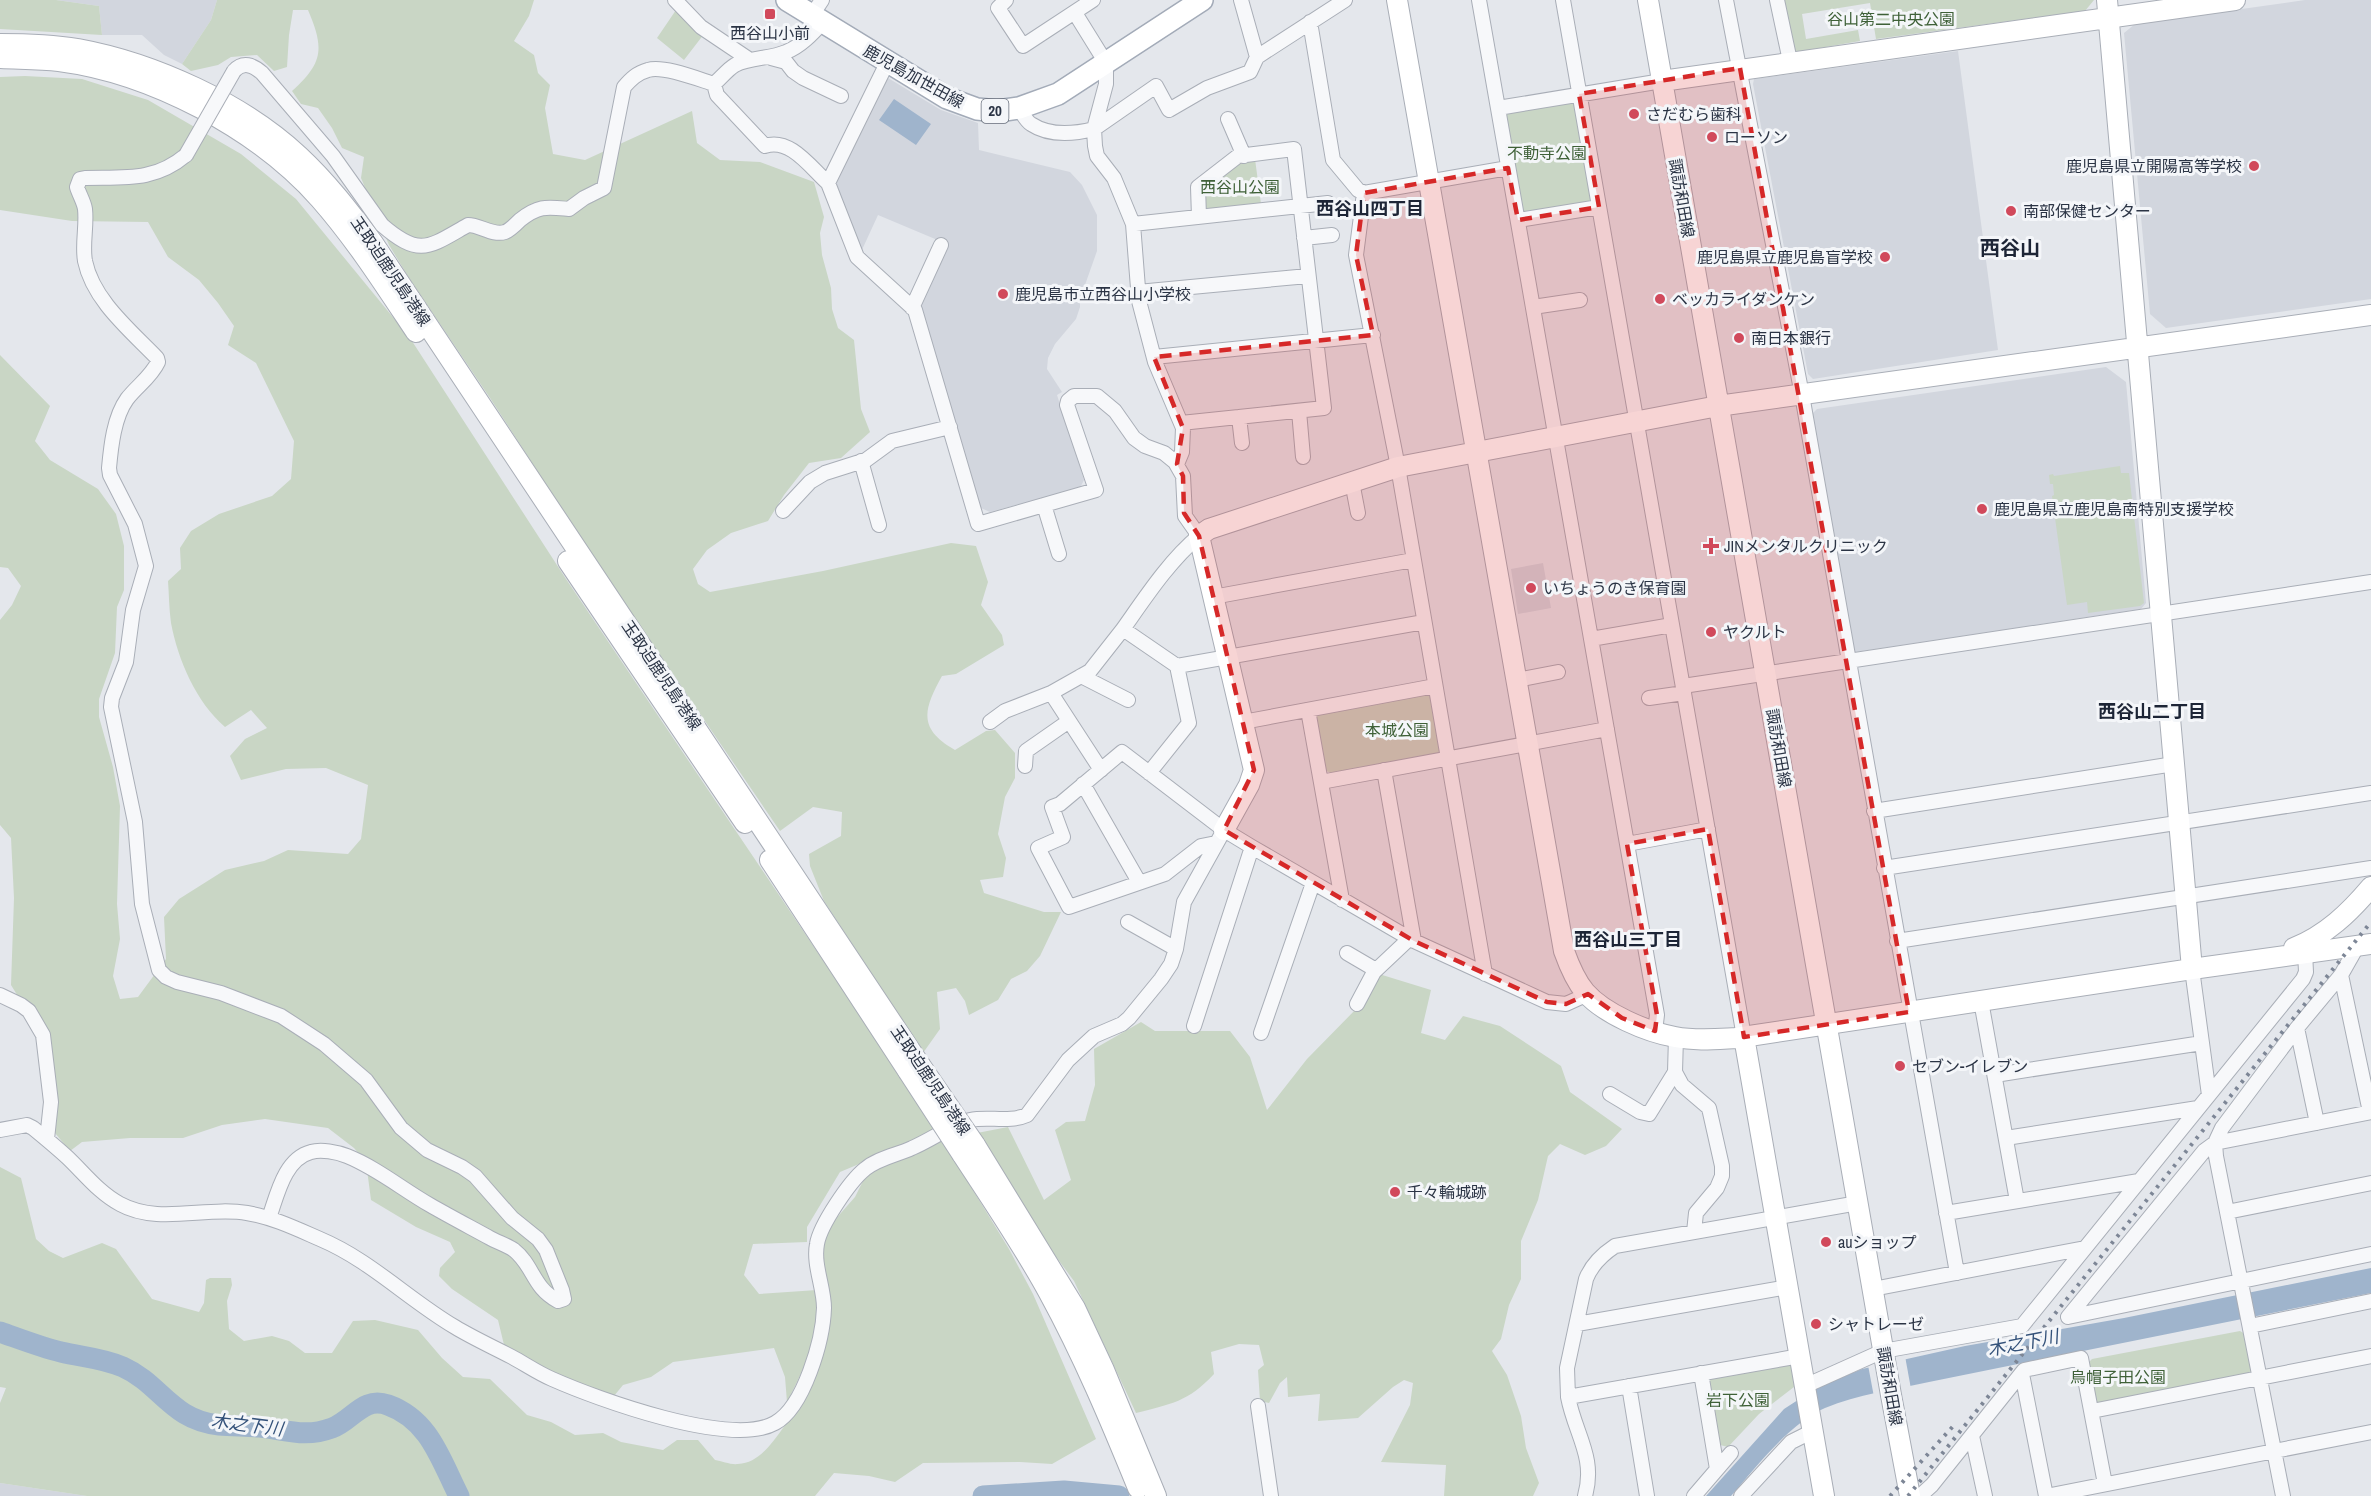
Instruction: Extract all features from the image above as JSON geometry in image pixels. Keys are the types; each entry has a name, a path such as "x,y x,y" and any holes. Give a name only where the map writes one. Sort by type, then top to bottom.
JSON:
{"main road":[{"name":"鹿児島加世田線","path":"787,0 819,12 887,63 961,104 977,109 998,111 1019,108 1058,94 1202,0"}],"street":[{"path":"675,0 701,27 750,60"},
{"path":"1006,0 998,8 1023,46 1093,0"},
{"path":"1242,0 1257,57"},
{"path":"1019,108 1030,124 1054,132 1071,133 1094,129 1156,86 1169,110 1207,88 1250,72 1257,57 1345,0"},
{"path":"1396,0 1564,951 1572,973 1588,994 1599,1004 1622,1018 1676,1037 1700,1040 1744,1037 2358,945"},
{"path":"1479,0 1657,1015 1655,1031"},
{"path":"1563,0 1824,1496"},
{"name":"諏訪和田線","path":"1648,0 1910,1496"},
{"path":"1726,0 1802,394 1909,1012 1957,1273"},
{"path":"1777,0 1790,61"},
{"path":"1498,108 2107,8 2235,0"},
{"path":"2107,8 2192,969 2209,1095"},
{"path":"714,84 734,65 787,52 803,43 819,12"},
{"path":"1075,13 1106,63 1106,84 1094,129 1098,156 1114,178 1133,224 1138,292 1154,357 1181,423 1183,443 1177,464"},
{"path":"1310,22 1334,160 1358,190 1364,193 1508,168"},
{"name":"玉取迫鹿児島港線","path":"0,44 76,49 141,66 231,108 267,130 297,154 345,204 373,243 581,569"},
{"path":"769,57 786,62 803,78 841,96"},
{"name":"玉取迫鹿児島港線","path":"0,58 67,62 104,70 148,85 187,102 226,123 265,149 320,198 365,255 581,569 679,714 754,837 968,1149 1017,1238 1096,1372 1155,1496"},
{"path":"828,183 887,63"},
{"path":"269,1218 281,1185 290,1167 299,1157 312,1151 345,1155 368,1166 428,1204 514,1250 546,1295 558,1301 564,1299 546,1250 538,1239 512,1218 475,1176 427,1150 401,1128 366,1080 324,1044 281,1016 221,993 177,982 166,977 159,970 142,904 135,822 111,707 112,698 126,662 133,610 146,566 135,524 110,475 109,468 122,407 158,362 157,358 94,287 85,262 83,238 85,212 77,187 80,180 85,178 145,177 173,166 186,155 234,71 245,64 254,66 262,73 333,156 382,225 398,237 421,247 431,246 468,225 498,233 506,231 531,212 542,207 570,209 584,198 604,188 624,87 635,75 650,69 661,70 714,84"},
{"path":"0,1130 27,1125 47,1140 106,1195 138,1212 173,1214 233,1212 269,1218 348,1252 455,1327 549,1378 671,1420 713,1428 755,1430 774,1424 792,1409 801,1394 823,1320 824,1305 816,1253 817,1243 825,1222 861,1172 869,1166 909,1150 969,1120 1019,1119 1028,1115 1053,1079 1084,1043 1122,1024 1161,979 1176,950 1181,910 1254,774 1199,536 1185,516 1183,476 1177,464 1164,453 1145,446 1134,438 1109,403 1094,395 1074,396 1067,405 1096,490 978,524 915,310 857,257 828,183 782,144 765,146 717,95 714,84"},
{"path":"1228,119 1244,156"},
{"path":"1181,423 1324,408 1294,149 1238,156 1198,187 1199,217"},
{"path":"1364,193 1356,255 1398,467 1485,974"},
{"path":"1133,224 1328,203"},
{"path":"1518,220 1599,207"},
{"path":"1304,238 1332,235"},
{"path":"912,308 941,245"},
{"path":"1138,292 1308,276"},
{"path":"1533,307 1580,300"},
{"path":"990,722 1005,711 1051,693 1090,671 1174,562 1199,536 1212,528 1398,467 1718,406 2371,315"},
{"path":"1154,357 1372,334"},
{"path":"1299,411 1303,457"},
{"path":"1239,417 1242,443"},
{"path":"783,512 810,482 825,473 861,462 892,441 950,427"},
{"path":"861,462 879,525"},
{"path":"1352,482 1358,513"},
{"path":"1044,505 1059,554"},
{"path":"1213,597 1413,560"},
{"path":"1649,699 1683,689 1765,673 2371,582"},
{"path":"1123,629 1177,666 1424,622"},
{"path":"1591,639 1672,625"},
{"path":"1149,773 1189,723 1177,666"},
{"path":"1516,680 1558,672"},
{"path":"1081,676 1128,700"},
{"path":"1243,722 1435,686"},
{"path":"1051,693 1101,770"},
{"path":"1308,710 1342,900"},
{"path":"1025,766 1026,751 1069,721"},
{"path":"1321,782 1607,729"},
{"path":"1220,836 1201,846 1165,874 1069,908 1038,848 1064,837 1052,807 1060,804 1122,752 1220,836 1252,847 1412,940 1548,1002 1566,1004 1588,994"},
{"path":"1874,811 2174,764"},
{"path":"1384,770 1412,940"},
{"path":"1083,784 1139,882"},
{"path":"1884,868 2371,793"},
{"path":"1627,844 1707,829"},
{"path":"1194,1026 1252,847"},
{"path":"1897,941 2371,867"},
{"path":"1261,1034 1313,883"},
{"path":"2271,958 2320,936 2348,914 2371,887"},
{"path":"2348,914 2344,924 2358,945"},
{"path":"1128,922 1176,950"},
{"path":"1357,1004 1376,970 1412,940"},
{"path":"2283,1496 2215,1143 2222,1128 2297,1028 2341,975 2358,945"},
{"path":"1805,1389 1884,1355 2022,1326 2303,979 2306,972 2305,952"},
{"path":"1347,953 1376,970"},
{"path":"2341,975 2371,1112 2215,1143 2204,1151 2068,1317 2241,1283 2371,1254"},
{"path":"0,995 29,1011 43,1035 51,1102 47,1140"},
{"path":"1981,1001 2017,1201"},
{"path":"2297,1028 2317,1123"},
{"path":"1676,1037 1675,1072 1682,1085 1708,1108 1722,1166 1722,1176 1717,1188 1696,1213 1695,1232"},
{"path":"1995,1075 2202,1043"},
{"path":"1610,1094 1640,1112 1649,1114 1675,1072"},
{"path":"2006,1138 2198,1108"},
{"path":"1946,1213 2139,1181"},
{"path":"2227,1212 2371,1183"},
{"path":"1585,1496 1589,1463 1568,1397 1567,1368 1589,1271 1607,1251 1615,1246 1858,1203"},
{"path":"1873,1289 2085,1248"},
{"path":"1577,1324 1788,1287"},
{"path":"2249,1323 2371,1301"},
{"path":"1568,1397 1800,1356"},
{"path":"2092,1411 2371,1356"},
{"path":"1920,1496 1932,1485 2024,1370 2081,1359 2105,1484"},
{"name":"玉取迫鹿児島港線","path":"1096,1372 1141,1496"},
{"path":"1701,1373 1717,1469"},
{"path":"2022,1374 2046,1496 2371,1431"},
{"path":"1629,1386 1647,1496"},
{"path":"1258,1406 1270,1496"},
{"path":"1741,1496 1751,1490 1791,1442 1812,1427"},
{"path":"1972,1436 1985,1496"},
{"path":"1694,1496 1731,1453"}],"highlighted area":[{"path":"1740,68 1909,1012 1744,1037 1708,829 1627,844 1657,1015 1655,1031 1622,1018 1588,994 1566,1004 1547,1002 1414,941 1224,830 1254,770 1199,536 1184,513 1183,476 1177,464 1183,428 1154,357 1373,335 1356,255 1364,193 1508,168 1518,220 1599,207 1579,94"}],"shaded area":[{"path":"56,0 217,0 211,20 182,64 164,55 142,35 102,35 99,6"},
{"name":"鹿児島県立開陽高等学校","path":"2305,0 2371,0 2371,299 2166,328 2150,314 2124,33 2135,24"},
{"name":"鹿児島県立鹿児島盲学校","path":"1958,51 1998,350 1813,379 1808,374 1753,84 1754,79"},
{"name":"鹿児島市立西谷山小学校","path":"888,78 941,110 978,123 979,150 1070,172 1082,185 1097,215 1097,251 1080,299 1080,307 1076,319 1055,344 1048,358 1047,369 1062,392 1057,395 1084,480 1080,488 990,512 981,508 919,304 947,244 878,215 861,252 836,183"},
{"name":"鹿児島県立鹿児島南特別支援学校","path":"2106,367 2126,382 2146,603 2141,609 1856,652 1851,649 1812,414 1817,409"},
{"name":"いちょうのき保育園","path":"1543,563 1551,608 1518,614 1511,569"},
{"path":"0,1483 87,1496 0,1496"}],"green space":[{"path":"0,0 56,0 99,6 102,35 0,29"},
{"path":"217,0 534,0 529,16 514,41 534,55 538,73 550,85 545,108 553,154 585,160 692,111 697,143 720,160 760,162 814,182 824,217 820,233 822,255 831,288 832,309 838,328 854,340 861,409 870,432 841,458 809,463 784,495 768,521 731,533 707,550 693,569 698,584 710,592 823,571 951,543 976,546 988,582 981,605 1002,635 1004,645 956,674 942,676 931,699 928,718 935,734 955,750 986,731 995,730 1015,753 1015,778 1005,797 998,834 1006,858 1003,877 980,880 984,893 1044,912 1061,912 1040,956 1027,971 1011,979 998,1000 969,1015 965,1001 956,988 937,992 940,1029 923,1053 824,901 810,866 809,854 841,836 842,812 813,807 780,831 595,560 409,278 389,245 361,178 364,157 342,148 318,108 301,104 292,91 303,81 318,54 317,35 308,10 293,10 287,67 274,71 257,55 231,57 218,65 191,71 182,64 211,20"},
{"name":"谷山第二中央公園","path":"1781,0 2094,0 2085,11 1876,39 1870,3 1802,14 1806,39 1858,30 1860,41 1797,52 1790,47"},
{"path":"676,10 704,34 684,60 657,38"},
{"path":"0,77 82,79 148,100 241,154 296,199 410,338 566,579 938,1131 840,1172 807,1227 807,1242 753,1244 744,1275 759,1294 817,1290 817,1320 811,1348 787,1402 785,1377 774,1348 673,1362 651,1377 623,1385 614,1396 553,1374 505,1349 498,1320 452,1289 439,1276 440,1268 455,1252 450,1242 416,1227 371,1200 366,1162 354,1148 328,1128 265,1119 222,1125 183,1138 130,1138 82,1142 70,1151 55,1133 46,1029 36,1008 19,998 11,985 14,898 11,838 0,825 0,620 12,605 21,586 8,568 0,567 0,355 50,406 35,441 50,460 98,489 116,514 124,546 124,590 117,607 115,653 99,699 99,717 113,767 120,806 117,904 120,939 113,976 120,999 138,997 166,959 164,917 179,899 225,870 264,861 288,850 348,854 361,839 368,785 326,768 286,769 241,780 230,756 245,739 267,728 251,710 225,727 205,705 190,680 178,651 170,612 168,581 181,569 180,548 191,531 219,514 272,496 291,479 294,441 256,363 228,345 234,326 199,280 168,257 148,222 72,221 0,210"},
{"name":"不動寺公園","path":"1572,101 1575,105 1592,197 1588,203 1526,213 1521,210 1505,117 1509,112"},
{"name":"西谷山公園","path":"1255,159 1261,204 1206,209 1204,192 1242,161"},
{"path":"2120,466 2121,473 2129,473 2144,603 2140,606 2088,613 2087,602 2067,605 2052,496 2054,495 2053,484 2050,484 2049,475"},
{"name":"本城公園","path":"1427,693 1431,698 1441,748 1437,755 1331,773 1324,770 1316,718 1319,712"},
{"path":"1379,974 1431,990 1421,1033 1445,1040 1463,1016 1500,1026 1561,1066 1570,1092 1622,1129 1606,1146 1585,1155 1560,1144 1548,1156 1538,1200 1521,1241 1521,1279 1509,1305 1501,1339 1492,1351 1507,1375 1521,1416 1526,1448 1539,1483 1533,1496 1444,1496 1446,1465 1381,1462 1410,1405 1413,1383 1404,1380 1393,1387 1358,1418 1318,1421 1320,1394 1288,1397 1287,1377 1280,1383 1269,1403 1260,1401 1258,1370 1264,1365 1259,1345 1239,1344 1211,1352 1214,1374 1196,1391 1178,1401 1136,1413 1074,1281 1045,1242 977,1133 1008,1127 1044,1200 1071,1180 1055,1130 1066,1122 1085,1121 1095,1085 1094,1049 1141,1022 1155,1031 1230,1031 1250,1057 1267,1110 1307,1059 1358,1007"},
{"path":"943,1141 1009,1249 1033,1294 1096,1439 1052,1464 923,1463 895,1482 869,1476 834,1473 815,1496 87,1496 0,1483 0,1403 6,1388 0,1387 0,1167 21,1178 36,1239 49,1251 63,1258 102,1243 116,1249 152,1299 199,1312 204,1303 206,1280 231,1278 232,1285 227,1301 229,1329 244,1341 272,1336 289,1341 305,1353 332,1353 353,1321 375,1320 418,1330 442,1358 463,1377 490,1379 527,1415 551,1422 575,1435 603,1433 621,1442 663,1450 677,1440 698,1440 715,1460 735,1464 746,1463 764,1451 799,1410 810,1388 820,1348 822,1328 821,1245 825,1231 855,1197 868,1171"},
{"name":"烏帽子田公園","path":"2240,1331 2245,1334 2252,1369 2250,1373 2097,1404 2093,1402 2086,1365 2092,1359"},
{"name":"岩下公園","path":"1790,1365 1794,1368 1796,1383 1794,1387 1759,1414 1728,1447 1720,1445 1709,1382 1712,1378"}],"water":[{"path":"894,99 931,124 916,145 879,120"},
{"path":"2371,1268 2371,1293 1876,1393 1838,1403 1799,1424 1762,1460 1731,1496 1706,1496 1784,1409 1818,1387 1862,1369 1965,1346 2124,1318"}],"pier":[{"path":"1905,1356 1911,1389 1874,1397 1868,1365"}],"waterway":[{"name":"木之下川","path":"0,1332 53,1350 123,1367 136,1374 178,1409 203,1422 313,1432 332,1428 365,1406 379,1403 388,1405 402,1412 424,1431 433,1443 459,1496"},
{"name":"木之下川","path":"983,1496 1064,1491 1119,1496"}],"railway":[{"path":"1908,1496 2371,922"},
{"path":"1890,1496 1956,1423"}],"place":[{"name":"西谷山小前","path":"770,14"},
{"name":"さだむら歯科","path":"1634,114"},
{"name":"ローソン","path":"1712,137"},
{"name":"鹿児島県立開陽高等学校","path":"2254,166"},
{"name":"南部保健センター","path":"2011,211"},
{"name":"鹿児島県立鹿児島盲学校","path":"1885,257"},
{"name":"鹿児島市立西谷山小学校","path":"1003,294"},
{"name":"ベッカライダンケン","path":"1660,299"},
{"name":"南日本銀行","path":"1739,338"},
{"name":"鹿児島県立鹿児島南特別支援学校","path":"1982,509"},
{"name":"JINメンタルクリニック","path":"1711,546"},
{"name":"いちょうのき保育園","path":"1531,588"},
{"name":"ヤクルト","path":"1711,632"},
{"name":"セブン-イレブン","path":"1900,1066"},
{"name":"千々輪城跡","path":"1395,1192"},
{"name":"auショップ","path":"1826,1242"},
{"name":"シャトレーゼ","path":"1816,1324"}],"district":[{"name":"西谷山四丁目","path":"1370,209"},
{"name":"西谷山","path":"2010,248"},
{"name":"西谷山二丁目","path":"2152,712"},
{"name":"西谷山三丁目","path":"1628,940"}]}
